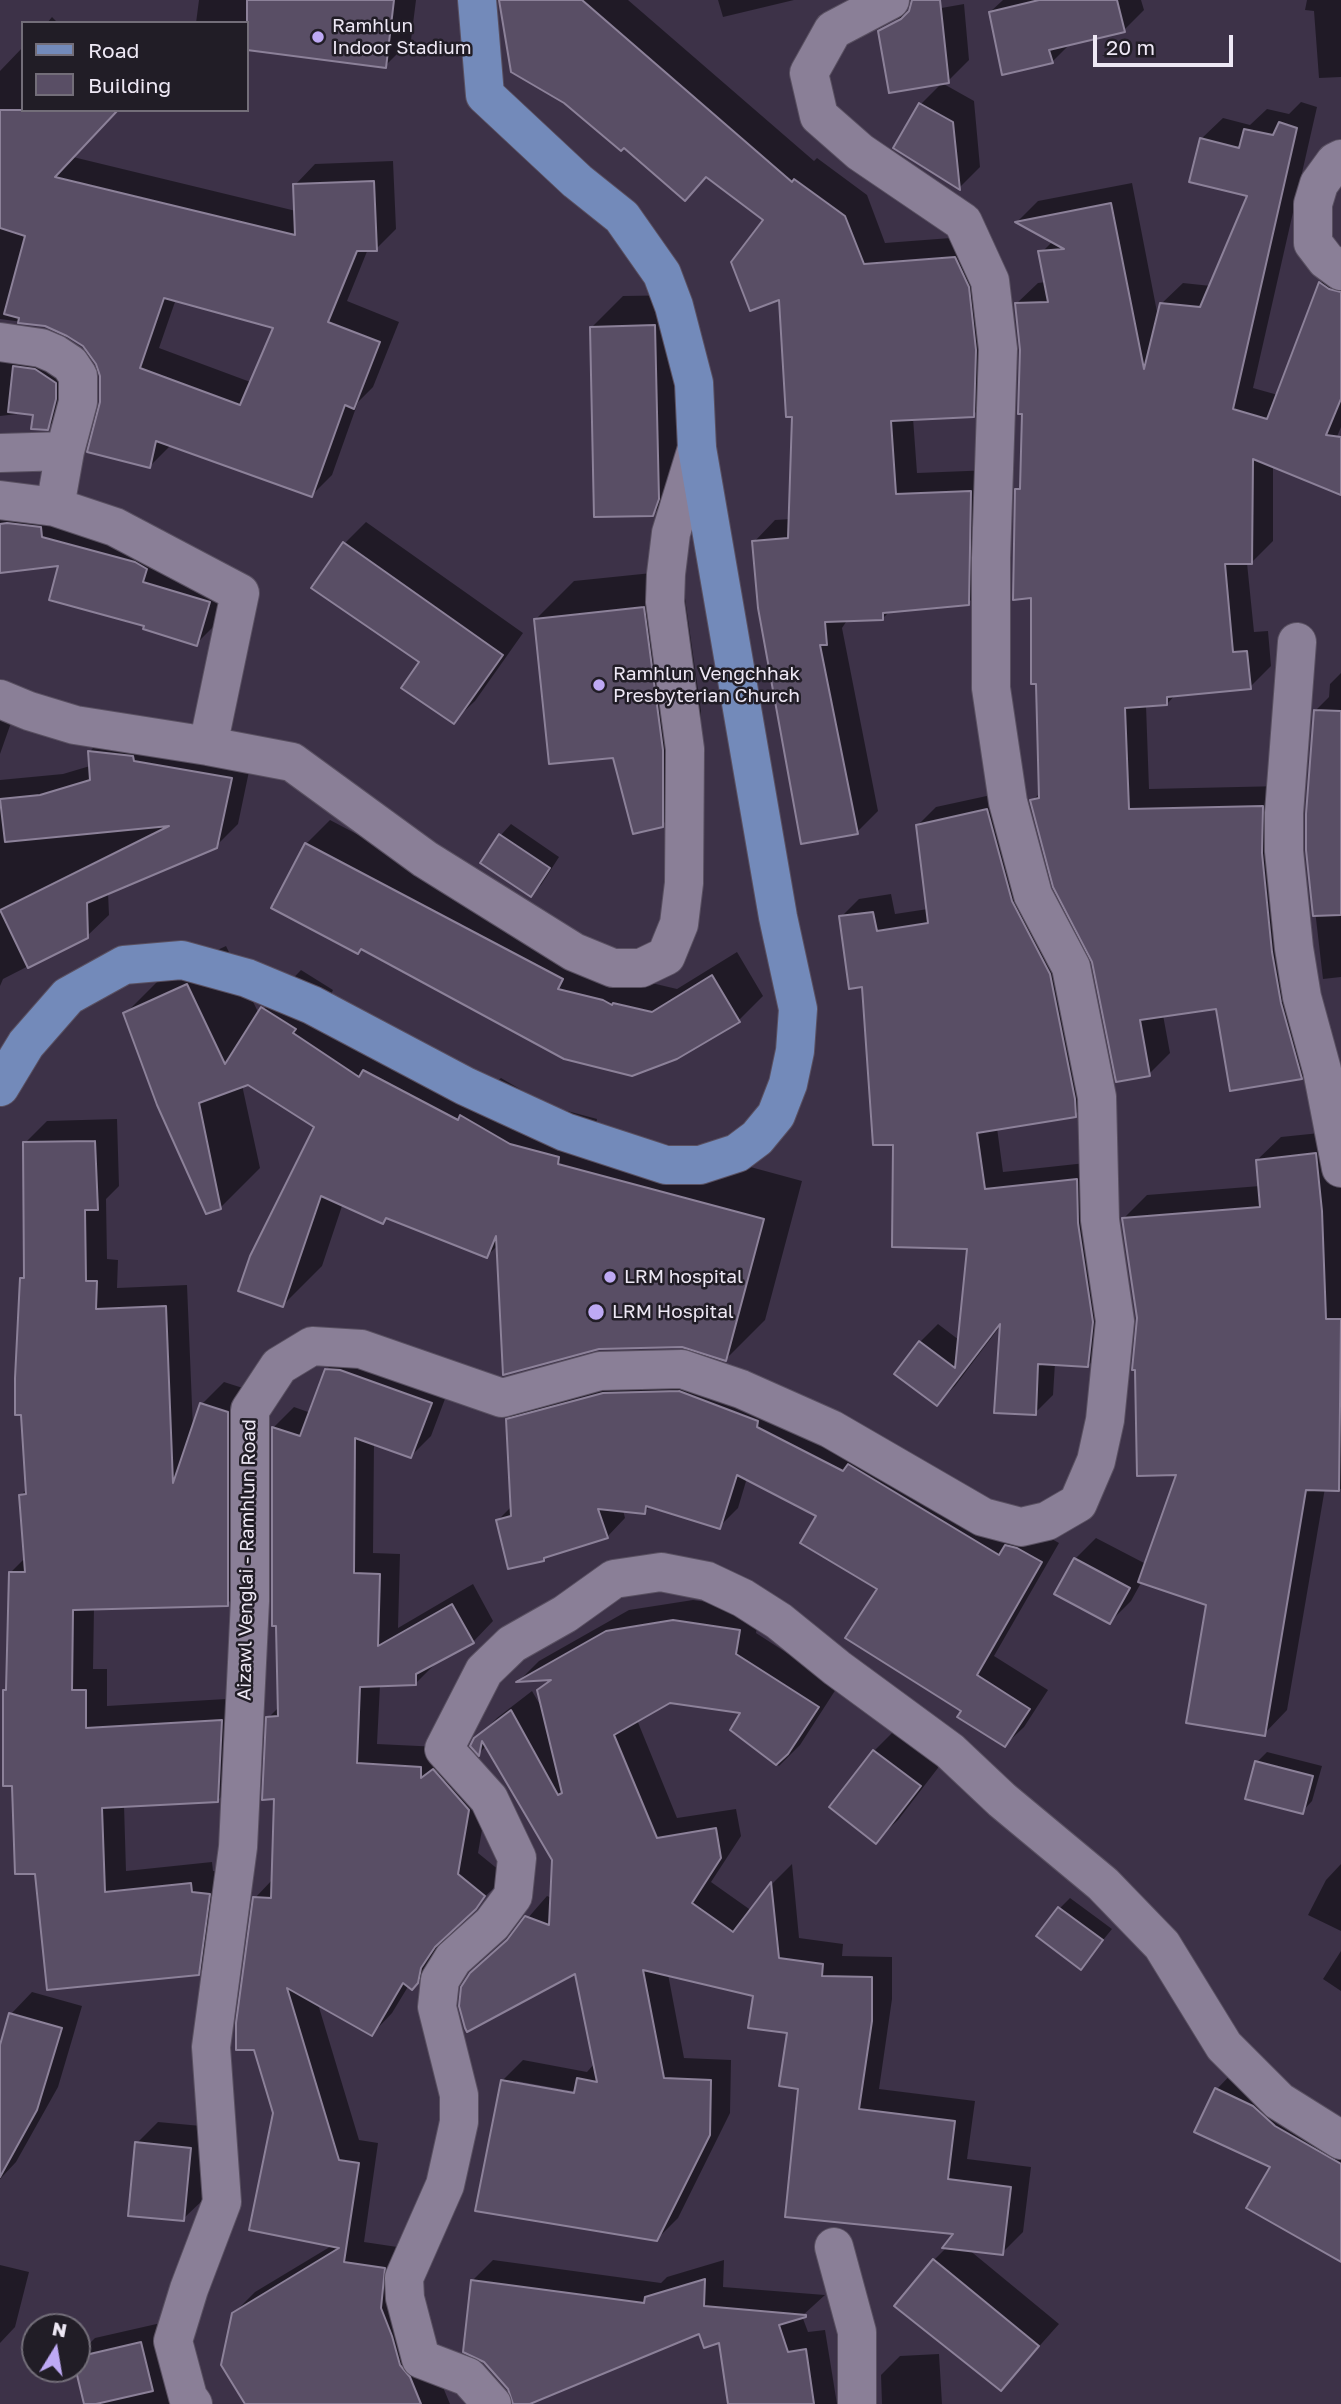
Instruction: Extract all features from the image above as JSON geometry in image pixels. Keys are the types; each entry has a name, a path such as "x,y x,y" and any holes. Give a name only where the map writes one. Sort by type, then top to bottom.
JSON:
{"main road":[{"path":"0,1087 26,1044 68,996 124,965 182,960 247,978 312,1004 466,1086 565,1132 666,1165 701,1165 737,1153 757,1138 776,1115 788,1084 798,1009 778,917 697,448 694,383 674,306 662,274 622,217 578,181 485,95 477,0"}],"street":[{"name":"Aizawl Venglai - Ramhlun Road","path":"193,2404 188,2397 173,2341 189,2289 222,2202 211,2046 238,1847 250,1601 250,1410 279,1366 312,1346 361,1349 502,1398 600,1371 682,1369 741,1389 831,1429 983,1517 1021,1527 1047,1521 1078,1503 1096,1461 1105,1420 1115,1321 1100,1220 1097,1097 1071,967 1033,895 1008,802 991,688 991,558 998,349 990,281 963,222 860,152 819,116 809,73 833,30 891,0"},
{"path":"1341,159 1335,162 1319,184 1314,204 1313,243 1326,260 1341,271"},
{"path":"0,342 41,348 55,354 70,364 78,376 78,402 65,451 55,508"},
{"path":"0,699 75,725 292,762 425,859 574,952 613,968 641,968 666,956 679,924 684,883 685,762 665,601 671,533 697,448"},
{"path":"0,453 65,451"},
{"path":"0,500 55,508 115,527 240,593 208,746"},
{"path":"1297,642 1287,759 1284,851 1302,997 1322,1070 1341,1168"},
{"path":"492,2404 468,2377 421,2358 405,2298 404,2278 445,2185 458,2122 459,2095 437,2007 440,1980 453,1959 492,1924 513,1896 517,1858 489,1799 444,1749 484,1671 512,1644 565,1614 614,1579 661,1572 707,1581 743,1598 779,1620 837,1668 950,1751 1002,1800 1103,1884 1162,1945 1224,2046 1279,2101 1341,2140"},
{"path":"834,2247 850,2298 857,2332 857,2404"}],"building":[{"name":"Ramhlun Indoor Stadium","path":"247,0 394,0 386,68 248,50"},
{"path":"499,0 582,0 792,182 794,179 845,216 864,264 955,257 969,287 976,350 974,417 891,421 896,494 971,491 969,605 883,613 883,620 825,622 827,645 820,645 858,834 801,844 758,608 752,541 788,538 792,417 786,417 779,300 750,311 731,262 763,220 706,177 685,201 624,148 621,151 564,103 511,72"},
{"path":"912,0 940,0 949,83 889,93 878,31 901,19 909,11"},
{"path":"1039,0 1117,0 1125,32 1049,50 1053,63 1002,75 989,12"},
{"path":"919,103 953,122 960,190 893,148"},
{"path":"0,110 116,112 55,177 295,235 293,184 374,181 377,251 357,251 328,322 380,342 354,409 345,405 312,497 156,441 150,468 87,452 100,402 100,376 96,364 83,346 67,336 45,326 18,323 19,318 4,314 25,236 0,228","holes":["164,298 273,328 240,405 140,368"]},
{"path":"1279,122 1297,128 1233,409 1267,419 1319,282 1329,289 1341,292 1341,399 1326,435 1341,437 1341,495 1253,459 1252,564 1225,564 1233,652 1247,651 1251,689 1167,697 1167,705 1125,708 1129,809 1263,806 1262,853 1272,952 1281,1003 1302,1079 1230,1091 1216,1009 1140,1020 1150,1076 1116,1082 1092,962 1053,887 1030,800 1039,798 1036,684 1031,684 1031,598 1013,600 1015,489 1020,489 1022,414 1018,414 1020,350 1015,303 1048,302 1038,251 1064,249 1015,222 1111,203 1144,369 1160,303 1200,307 1247,196 1189,182 1200,138 1239,148 1244,129 1273,135"},
{"path":"655,325 659,499 653,516 594,517 590,327"},
{"path":"13,366 35,369 56,383 56,399 48,430 31,429 33,415 8,412"},
{"path":"0,524 41,527 42,537 135,562 147,569 143,582 210,602 197,646 143,629 144,626 49,600 58,566 0,573"},
{"path":"343,542 503,655 454,724 401,688 419,662 311,588"},
{"name":"Ramhlun Vengchhak Presbyterian Church","path":"644,607 663,750 663,827 633,834 613,758 549,764 534,619"},
{"path":"1314,710 1341,711 1341,915 1313,916 1306,850 1306,814"},
{"path":"88,751 133,756 134,761 232,778 217,848 87,903 88,938 28,968 0,910 169,826 5,842 0,799 40,795 90,780"},
{"path":"987,809 1012,901 1050,974 1075,1099 1076,1117 977,1133 985,1189 1077,1179 1078,1223 1093,1322 1088,1367 1038,1364 1036,1415 994,1413 1000,1324 937,1406 894,1374 919,1341 955,1368 967,1249 892,1247 893,1145 873,1145 862,987 849,989 839,916 873,912 877,931 928,923 916,825"},
{"path":"499,834 550,868 531,897 480,863"},
{"path":"305,843 563,979 558,989 603,1000 612,1005 613,1003 652,1012 712,975 740,1022 677,1059 632,1076 564,1059 361,949 358,954 271,908"},
{"path":"187,984 225,1064 261,1007 296,1029 293,1033 359,1077 363,1070 458,1120 460,1115 510,1144 559,1157 558,1164 764,1219 726,1361 682,1347 599,1349 503,1375 496,1236 487,1258 386,1218 383,1224 321,1196 283,1307 238,1291 250,1256 314,1127 248,1085 199,1103 221,1209 206,1214 157,1105 123,1013"},
{"path":"95,1141 98,1210 85,1210 86,1281 97,1281 96,1309 166,1306 173,1483 200,1403 228,1412 228,1606 73,1610 72,1690 86,1690 86,1728 222,1720 218,1802 102,1808 105,1892 191,1883 192,1892 210,1894 199,1975 47,1990 35,1874 15,1874 12,1786 3,1786 3,1690 6,1690 9,1572 25,1572 19,1495 26,1494 21,1415 15,1415 20,1278 24,1278 23,1142"},
{"path":"1316,1153 1322,1211 1326,1319 1341,1319 1339,1491 1306,1490 1265,1736 1186,1723 1206,1605 1138,1582 1176,1475 1137,1476 1135,1370 1132,1370 1137,1318 1122,1218 1260,1207 1256,1160"},
{"path":"325,1369 340,1370 432,1403 411,1458 355,1438 354,1573 380,1574 378,1646 452,1604 474,1643 416,1674 416,1685 360,1687 357,1763 421,1767 421,1778 433,1769 469,1810 458,1874 485,1896 476,1909 435,1947 421,1968 418,1983 412,1990 403,1983 372,2036 287,1988 339,2160 359,2163 344,2262 385,2268 381,2308 400,2365 410,2377 421,2404 245,2404 221,2365 232,2313 339,2248 249,2230 273,2113 254,2050 236,2050 236,2023 253,1897 271,1898 274,1799 262,1800 266,1717 278,1716 276,1626 272,1626 272,1427 300,1436"},
{"path":"679,1391 758,1421 757,1427 843,1471 848,1464 999,1555 1005,1545 1017,1548 1042,1562 977,1675 1030,1709 1005,1747 957,1717 961,1711 845,1638 877,1589 800,1543 816,1516 737,1475 720,1529 646,1506 645,1514 598,1509 608,1538 544,1558 544,1561 508,1569 496,1520 511,1516 506,1419 603,1393"},
{"path":"1074,1558 1130,1588 1110,1624 1054,1594"},
{"path":"673,1620 740,1630 736,1654 819,1707 788,1754 776,1765 730,1730 740,1713 670,1703 614,1735 657,1838 716,1828 721,1858 692,1903 733,1932 771,1882 779,1958 823,1964 822,1976 872,1977 872,2021 859,2109 955,2121 948,2179 1011,2187 1003,2255 942,2248 953,2234 785,2217 798,2089 779,2086 787,2033 748,2028 753,1996 643,1970 664,2078 711,2080 710,2135 657,2241 475,2211 501,2080 574,2093 577,2078 597,2082 575,1974 467,2032 465,2028 459,2006 461,1987 470,1973 507,1940 525,1916 549,1925 552,1860 482,1741 479,1756 470,1746 474,1738 511,1710 558,1795 562,1793 537,1690 551,1680 516,1682 606,1631"},
{"path":"873,1750 921,1786 876,1844 829,1807"},
{"path":"1255,1761 1313,1776 1303,1814 1245,1799"},
{"path":"1058,1907 1103,1940 1081,1970 1036,1936"},
{"path":"9,2013 62,2028 37,2110 0,2177 0,2045"},
{"path":"1215,2088 1253,2106 1275,2126 1341,2164 1341,2262 1246,2208 1270,2167 1194,2132"},
{"path":"135,2142 191,2148 184,2221 128,2216"},
{"path":"933,2259 1039,2346 1001,2391 894,2306"},
{"path":"705,2279 704,2306 806,2315 779,2325 788,2352 806,2349 814,2404 728,2404 719,2343 704,2348 699,2334 530,2404 513,2404 508,2389 484,2362 463,2352 471,2280 644,2303 645,2297"},
{"path":"141,2342 153,2391 96,2404 84,2404 79,2383 91,2383 91,2354"}],"place":[{"name":"Ramhlun Indoor Stadium","path":"318,37"},
{"name":"Ramhlun Vengchhak Presbyterian Church","path":"599,685"},
{"name":"LRM hospital","path":"610,1277"},
{"name":"LRM Hospital","path":"596,1312"}]}
